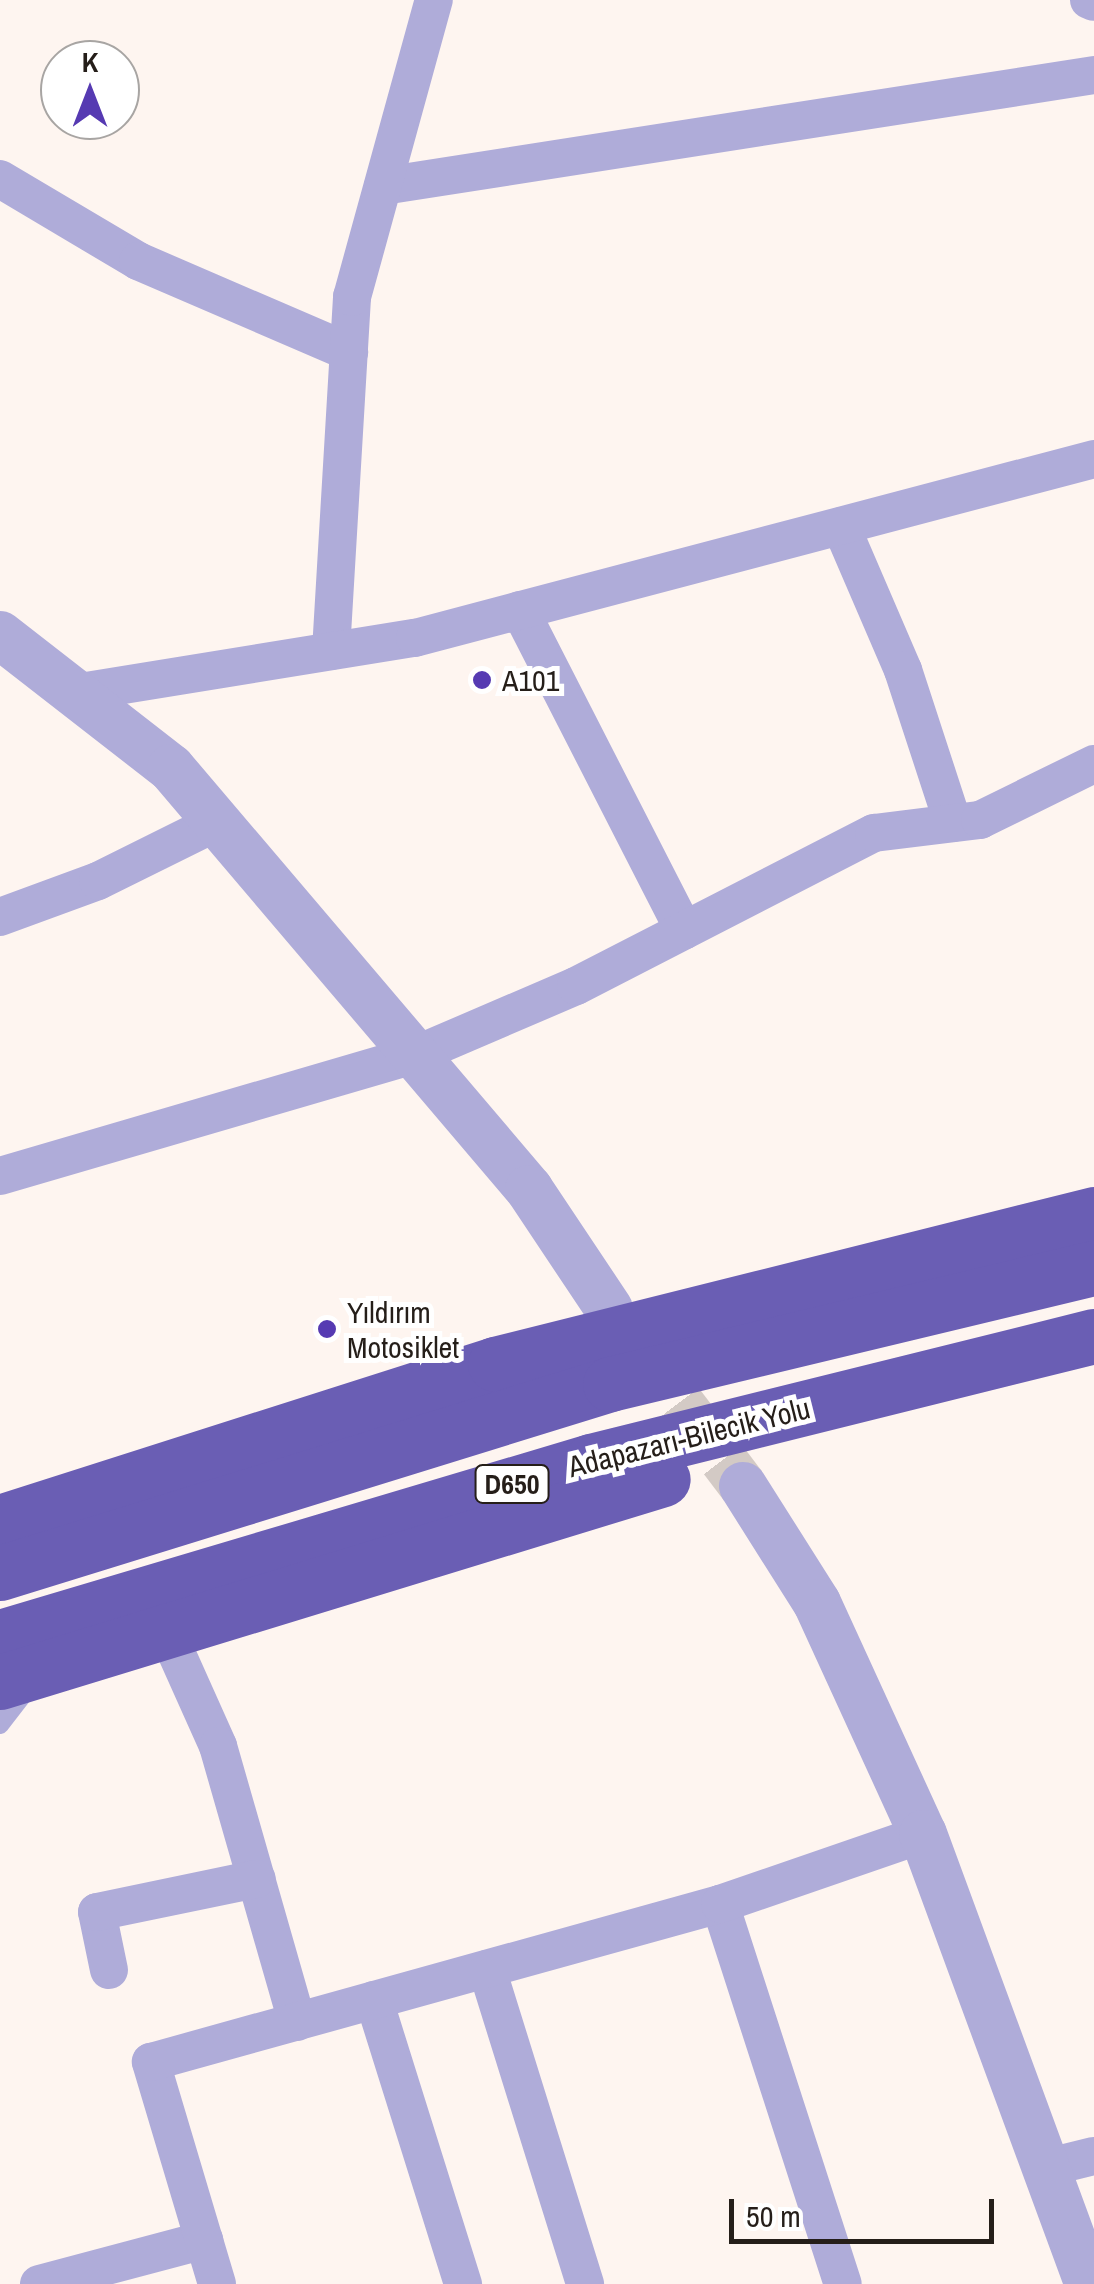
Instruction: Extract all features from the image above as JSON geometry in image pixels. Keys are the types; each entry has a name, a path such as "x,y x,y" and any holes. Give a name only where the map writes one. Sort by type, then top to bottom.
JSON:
{"highway":[{"path":"0,1522 495,1364 1094,1214"},
{"name":"D650","path":"0,1573 610,1384 1094,1268"},
{"name":"Adapazarı-Bilecik Yolu","path":"14,1663 591,1461 1094,1336"},
{"path":"14,1663 167,1632 905,1408 1029,1352"}],"street":[{"path":"331,652 352,297 434,0"},
{"path":"383,186 1094,75"},
{"path":"0,179 138,260 349,352"},
{"path":"74,693 331,652 520,610 1094,459"},
{"path":"841,526 904,670 954,823"},
{"path":"520,610 684,931"},
{"path":"0,635 171,768 528,1189 609,1310"},
{"path":"0,1176 415,1055 684,931 874,833 980,820 1094,764"},
{"path":"0,917 98,881 217,822"},
{"path":"743,1486 816,1603 923,1834 1088,2284"},
{"path":"167,1632 218,1746 297,2022"},
{"path":"217,2284 150,2062 720,1904 923,1834"},
{"path":"109,1970 97,1912 257,1879"},
{"path":"720,1904 843,2284"},
{"path":"487,1968 584,2284"},
{"path":"374,2000 463,2284"},
{"path":"1045,2168 1094,2156"},
{"path":"39,2284 204,2240"}],"lane":[{"path":"0,1725 14,1663"}],"tunnel":[{"path":"636,1345 743,1486"}],"place":[{"name":"A101","path":"482,680"},
{"name":"Yıldırım Motosiklet","path":"327,1329"}]}
